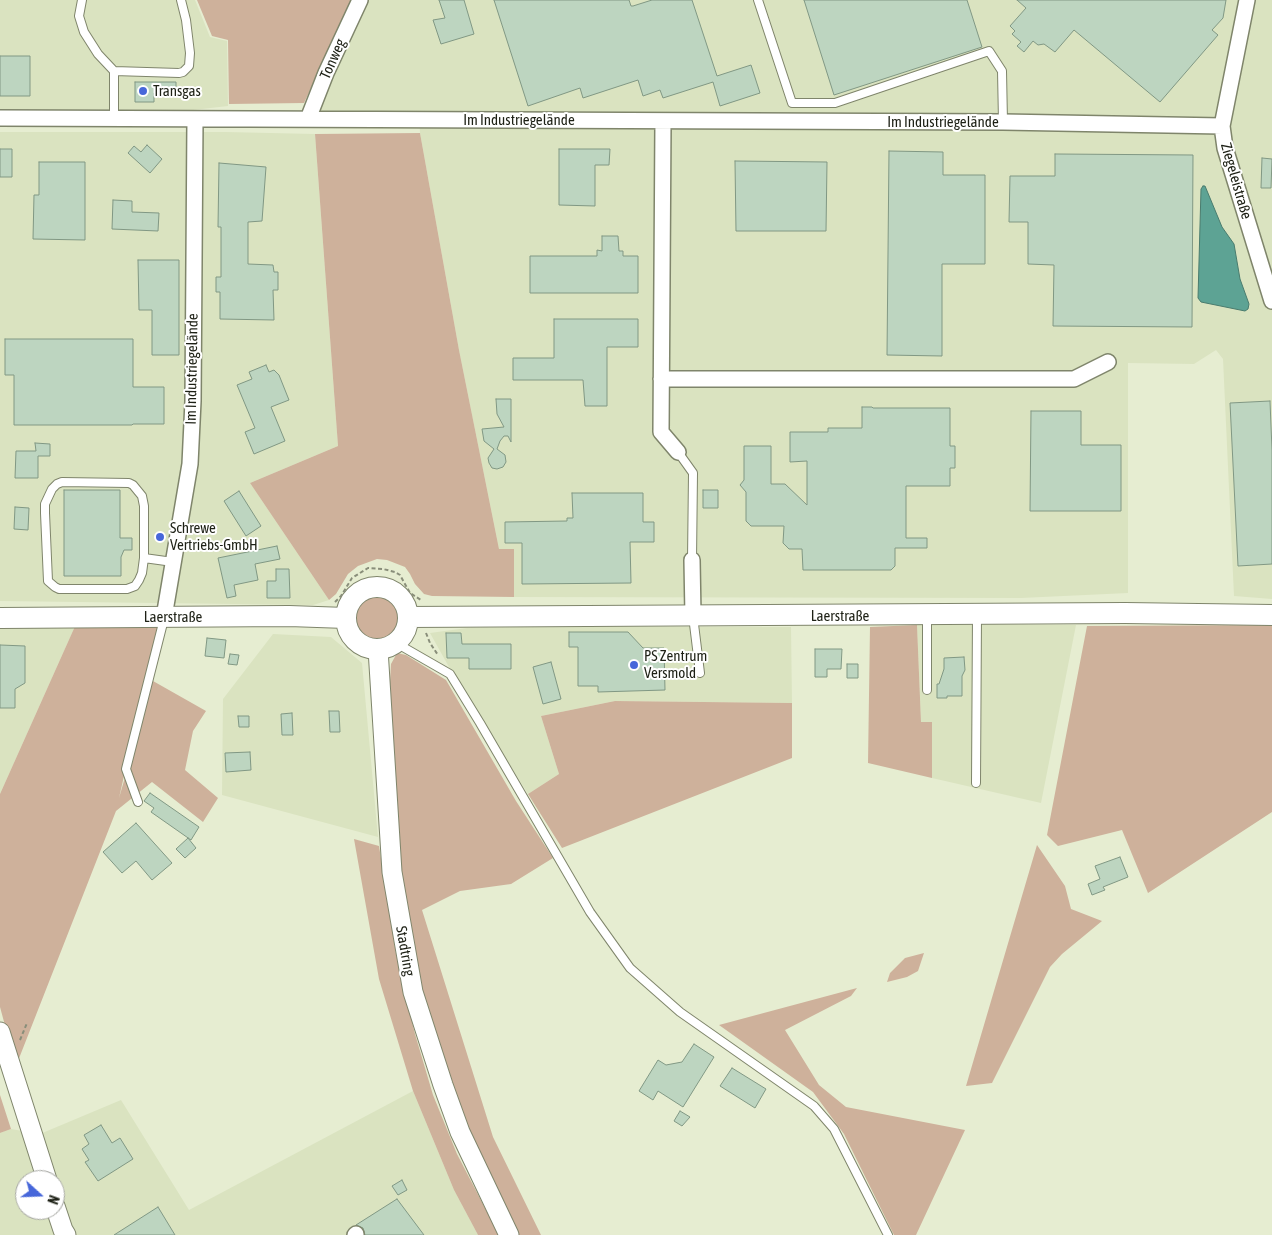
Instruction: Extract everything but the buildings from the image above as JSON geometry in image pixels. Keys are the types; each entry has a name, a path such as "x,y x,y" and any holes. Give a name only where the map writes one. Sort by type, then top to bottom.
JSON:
{"main road":[{"path":"372,588 391,591 417,617 404,632 387,646 364,646 354,640 348,630 346,618 347,609 357,595 364,590 372,588"},
{"name":"Laerstraße","path":"417,617 1125,613 1272,615"},
{"name":"Laerstraße","path":"0,618 289,616 346,618"}],"street":[{"name":"Tonweg","path":"308,119 326,73 360,0"},
{"name":"Ziegeleistraße","path":"1246,0 1222,126 1225,148 1272,301"},
{"name":"Im Industriegelände","path":"0,118 1003,122 1222,126"},
{"name":"Im Industriegelände","path":"164,617 190,464 193,401 195,119"},
{"path":"663,121 660,432 678,452"},
{"path":"661,379 1074,378 1108,362"},
{"path":"692,560 693,616"},
{"name":"Stadtring","path":"387,646 392,872 413,992 460,1132 509,1235"},
{"path":"0,1032 44,1170"},
{"path":"58,1220 61,1233"}],"lane":[{"path":"82,0 78,16 84,32 98,54 114,71 114,118"},
{"path":"114,71 179,73 186,70 189,66 190,53 182,0"},
{"path":"758,0 792,103 835,103 989,51 1002,71 1003,122"},
{"path":"678,452 693,473 692,560"},
{"path":"62,482 128,483 133,485 142,496 144,506 144,558 140,580 135,586 127,589 59,589 51,584 48,581 45,504 52,490 57,484 62,482"},
{"path":"144,558 173,562"},
{"path":"976,783 977,614"},
{"path":"927,615 928,690"},
{"path":"693,616 700,673"},
{"path":"138,802 126,769 164,617"},
{"path":"387,646 450,674 590,912 630,968 680,1012 814,1106 834,1129 888,1235"}],"path":[{"path":"417,617 426,631 430,643 450,674"}],"shaded area":[{"path":"0,0 195,0 210,37 227,41 228,106 176,112 0,111"},
{"path":"197,0 352,0 304,103 229,104 228,40 212,36"},
{"path":"364,0 1272,0 1272,599 1234,596 1223,359 1216,350 1194,364 1128,363 1128,593 1021,598 514,597 514,550 499,549 459,350 420,133 419,114 315,114"},
{"path":"0,132 315,134 338,446 250,483 329,600 313,605 0,601"},
{"path":"420,133 459,350 499,549 514,549 514,597 432,596 424,594 415,584 405,567 387,560 377,559 358,566 348,574 336,594 329,600 250,483 338,446 315,134"},
{"path":"381,592 394,599 400,607 400,627 394,635 386,641 371,642 358,635 352,627 351,612 358,599 366,593"},
{"path":"76,624 0,794 0,625"},
{"path":"76,624 158,626 119,798 153,681 206,711 193,731 185,770 218,798 203,822 152,782 116,811 16,1066 0,1007 0,794"},
{"path":"917,625 1076,625 1041,803 932,778 932,723 921,722"},
{"path":"917,625 921,722 932,722 932,778 868,763 870,627"},
{"path":"1272,625 1272,812 1148,893 1122,830 1058,846 1047,835 1087,626"},
{"path":"791,627 792,703 615,701 541,716 559,774 528,794 454,676 430,633 467,628"},
{"path":"273,634 331,637 362,663 378,837 222,795 223,699"},
{"path":"397,653 406,655 446,680 516,801 553,858 511,884 460,891 422,910 493,1137 541,1235 519,1235 510,1218 469,1131 438,1048 422,987 408,927 397,831 390,682 391,664"},
{"path":"615,701 792,703 792,758 562,848 528,794 559,774 541,716"},
{"path":"354,839 379,846 396,954 415,1034 433,1095 457,1154 499,1235 478,1235 454,1190 413,1091 379,979"},
{"path":"1037,845 1065,886 1071,909 1102,921 1062,954 1050,967 992,1083 966,1086"},
{"path":"924,953 918,971 907,977 887,982 890,973 905,958"},
{"path":"857,988 851,996 785,1030 819,1085 846,1107 965,1130 916,1235 894,1235 844,1134 813,1092 719,1025"},
{"path":"413,1091 454,1190 478,1235 0,1235 0,1133 11,1129 40,1134 121,1100 189,1210"},
{"path":"0,1095 11,1129 0,1133"}],"water":[{"path":"1205,186 1222,227 1234,244 1240,279 1249,304 1248,309 1245,311 1201,302 1198,298 1201,189"}],"place":[{"name":"Transgas","path":"143,91"},
{"name":"Schrewe Vertriebs-GmbH","path":"160,537"},
{"name":"PS Zentrum Versmold","path":"634,665"}]}
